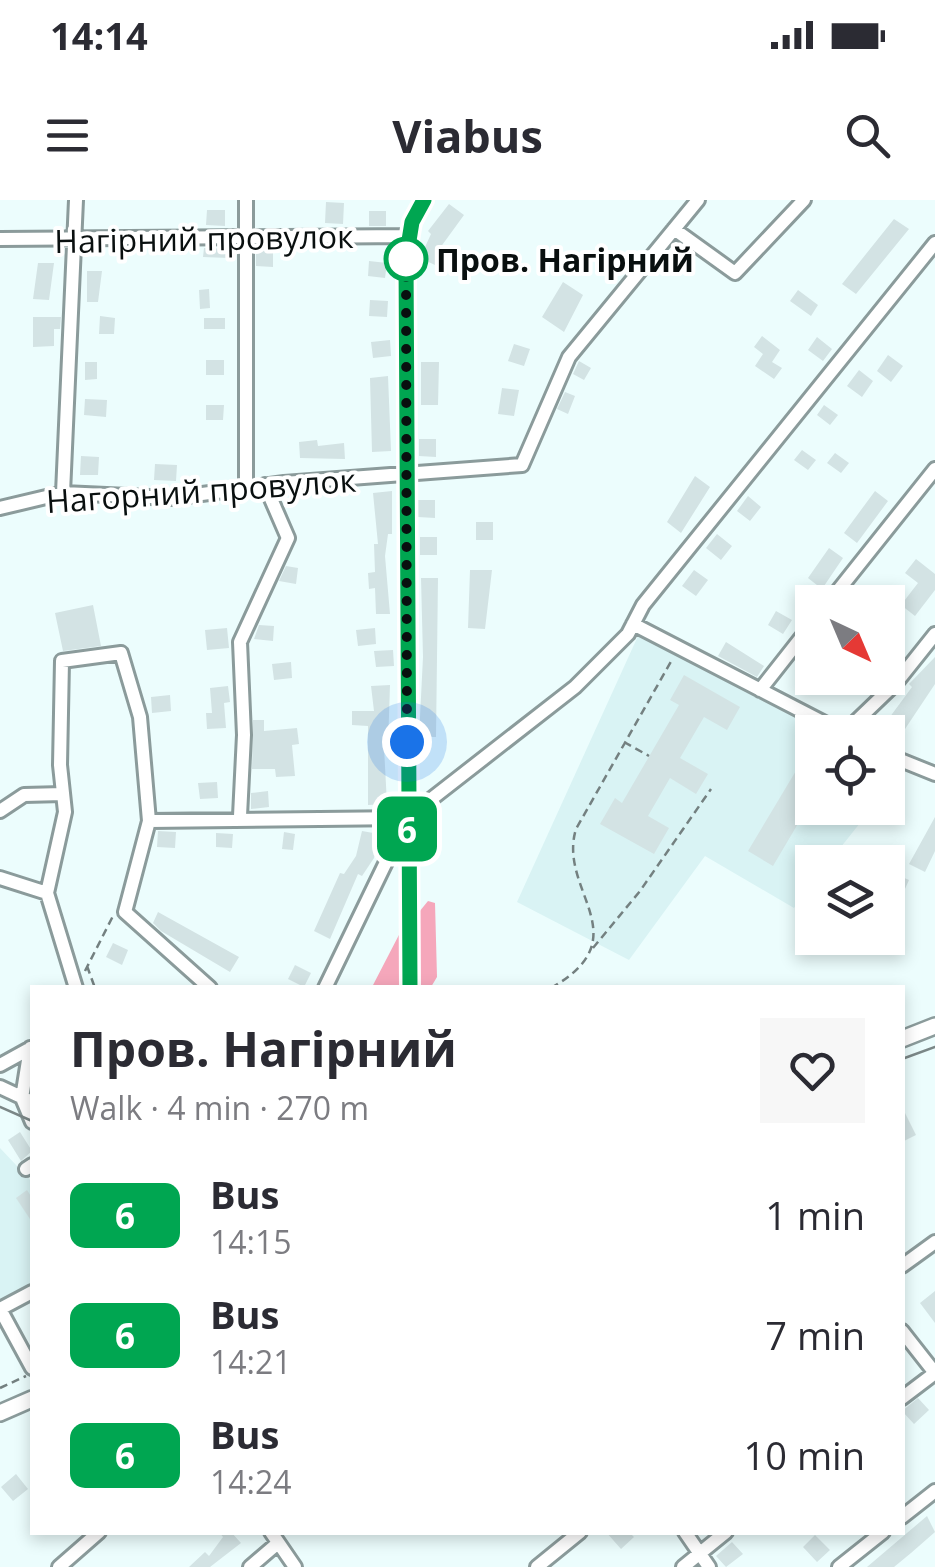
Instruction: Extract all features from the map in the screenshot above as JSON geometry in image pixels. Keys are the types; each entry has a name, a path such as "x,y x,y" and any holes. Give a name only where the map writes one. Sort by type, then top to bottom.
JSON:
{"main road":[{"path":"905,1038 935,1026"},
{"path":"0,1412 30,1400"}],"street":[{"path":"63,493 76,200"},
{"path":"246,200 246,488"},
{"path":"411,200 412,222"},
{"path":"410,985 408,236 424,200"},
{"path":"698,200 674,229 735,273 804,200"},
{"name":"Нагорний провулок","path":"0,508 63,493 172,498 265,486 522,465 568,356 674,229"},
{"name":"Нагірний провулок","path":"0,239 76,242 408,236"},
{"path":"326,985 407,818 575,687 633,624 643,605 935,243"},
{"path":"843,585 935,470"},
{"path":"240,816 244,735 240,642 288,538 265,486"},
{"path":"633,624 810,715"},
{"path":"862,715 896,684 935,634"},
{"path":"760,690 795,646"},
{"path":"74,985 48,893 65,812 62,661 122,653 140,717 149,820 126,912 207,985"},
{"path":"905,762 935,774"},
{"path":"0,811 24,794 63,794"},
{"path":"149,820 240,816 407,818"},
{"path":"0,878 48,893"},
{"path":"0,1064 30,1048"},
{"path":"0,1087 27,1100 30,1060"},
{"path":"905,1264 935,1242"},
{"path":"30,1293 0,1309 30,1367"},
{"path":"905,1335 935,1373 905,1396"},
{"path":"905,1515 935,1492"},
{"path":"59,1567 96,1535"},
{"path":"537,1567 576,1535"},
{"path":"687,1535 708,1567"},
{"path":"683,1567 722,1535"},
{"path":"839,1567 879,1535"},
{"path":"250,1567 274,1538 295,1567"}],"path":[{"path":"588,952 596,928 594,914 572,842 586,807 678,648"},
{"path":"624,742 649,756"},
{"path":"556,985 566,979 640,891 711,788"},
{"path":"76,985 114,914"},
{"path":"88,966 94,985"},
{"path":"0,1388 30,1372"}],"shaded area":[{"path":"638,636 795,716 795,825 858,825 843,845 795,845 794,908 705,856 629,960 517,902"},
{"path":"428,901 435,903 437,977 432,985 417,985 415,917"},
{"path":"402,929 404,985 373,985"},
{"path":"0,1148 30,1180 30,1290 0,1308"}],"building":[{"path":"326,202 344,203 343,224 325,223"},
{"path":"449,204 464,215 440,248 443,249 435,265 420,258 431,234 428,231"},
{"path":"207,210 225,210 225,226 206,225"},
{"path":"369,211 386,211 386,226 369,226"},
{"path":"894,219 909,229 856,294 842,284"},
{"path":"204,248 229,249 229,258 203,257"},
{"path":"256,250 273,251 273,267 256,266"},
{"path":"369,261 387,263 385,278 368,276"},
{"path":"38,263 54,263 49,300 33,299"},
{"path":"87,271 102,271 98,302 87,302"},
{"path":"563,282 583,295 564,332 542,317"},
{"path":"209,289 210,308 200,309 199,290"},
{"path":"798,290 818,305 811,316 790,301"},
{"path":"370,300 388,301 387,317 369,316"},
{"path":"100,316 115,318 114,334 99,334"},
{"path":"33,317 61,317 60,329 54,329 54,346 33,347"},
{"path":"204,318 225,318 225,329 204,329"},
{"path":"762,336 780,350 772,362 782,368 774,379 755,366 763,354 754,347"},
{"path":"817,337 832,349 823,361 808,350"},
{"path":"390,340 391,356 373,358 371,342"},
{"path":"514,344 530,349 524,366 508,361"},
{"path":"888,355 903,366 891,382 877,371"},
{"path":"206,360 224,360 224,375 206,375"},
{"path":"579,361 591,368 584,380 573,374"},
{"path":"85,362 97,362 97,379 85,380"},
{"path":"421,362 439,362 438,405 421,405"},
{"path":"859,370 873,381 862,397 847,386"},
{"path":"388,376 391,451 372,452 370,378"},
{"path":"502,388 519,390 514,416 498,414"},
{"path":"565,392 575,396 568,414 557,409"},
{"path":"85,399 107,400 106,417 84,415"},
{"path":"206,405 224,405 223,420 206,420"},
{"path":"824,405 838,415 830,425 817,415"},
{"path":"419,439 436,439 436,457 419,456"},
{"path":"317,440 318,446 344,443 345,459 300,458 299,442"},
{"path":"802,450 816,460 808,470 794,460"},
{"path":"835,453 849,463 841,473 827,463"},
{"path":"81,456 99,457 98,475 80,475"},
{"path":"155,464 177,465 176,481 154,480"},
{"path":"695,476 710,487 681,533 667,522"},
{"path":"392,491 392,534 388,534 385,556 390,614 376,614 375,588 369,589 368,573 375,572 374,544 378,544 373,493"},
{"path":"875,491 888,501 857,543 844,533"},
{"path":"748,496 761,507 750,521 737,511"},
{"path":"418,500 435,500 435,518 418,517"},
{"path":"476,522 493,522 493,540 476,540"},
{"path":"717,534 732,546 721,560 706,548"},
{"path":"420,537 437,537 437,555 420,555"},
{"path":"829,548 843,558 825,585 817,585 808,578"},
{"path":"916,559 935,574 935,590 915,616 905,608 905,600 918,583 905,573"},
{"path":"286,566 298,568 296,584 279,581"},
{"path":"470,570 492,570 485,629 468,628"},
{"path":"694,570 708,580 696,596 682,586"},
{"path":"421,578 438,578 436,737 419,737"},
{"path":"93,605 101,646 63,651 55,613"},
{"path":"776,611 792,620 783,634 768,625"},
{"path":"259,625 274,626 273,641 254,639"},
{"path":"227,628 229,648 207,650 205,630"},
{"path":"375,628 376,644 358,646 356,630"},
{"path":"726,642 764,666 757,677 718,656"},
{"path":"393,650 394,666 376,667 374,651"},
{"path":"935,657 935,684 905,729 905,715 891,715 912,687 909,684"},
{"path":"291,662 292,678 274,680 272,664"},
{"path":"684,675 740,707 727,730 704,717 680,758 708,774 696,794 670,778 648,816 669,828 654,854 600,824 615,798 622,803 679,705 670,700"},
{"path":"390,685 388,746 384,747 387,804 368,805 368,726 352,725 352,711 374,711 371,686"},
{"path":"228,686 230,702 224,703 226,728 207,729 206,713 212,713 210,688"},
{"path":"170,695 171,711 152,713 151,697"},
{"path":"253,720 264,720 264,731 297,728 299,744 292,745 295,776 276,777 275,769 252,769"},
{"path":"795,772 797,825 773,866 748,851"},
{"path":"217,782 218,798 200,799 198,783"},
{"path":"268,791 269,807 251,809 251,793"},
{"path":"935,817 935,851 925,872 909,864"},
{"path":"158,831 176,832 175,848 157,847"},
{"path":"362,831 379,834 374,858 362,876 358,874 330,939 314,931 340,873 344,874 356,856"},
{"path":"284,832 295,834 293,850 282,849"},
{"path":"216,833 233,834 232,848 216,847"},
{"path":"158,912 239,957 230,972 161,931 153,923"},
{"path":"113,943 128,950 122,965 106,957"},
{"path":"295,965 311,973 305,985 288,979"},
{"path":"905,1113 916,1135 905,1140"},
{"path":"20,1132 30,1153 21,1161 8,1140"},
{"path":"27,1190 30,1219 16,1198"},
{"path":"935,1291 935,1323 920,1303"},
{"path":"918,1398 929,1410 914,1424 905,1409"},
{"path":"16,1474 28,1489 13,1501 1,1487"},
{"path":"927,1516 935,1532 894,1567 867,1567 905,1535"},
{"path":"234,1535 241,1543 210,1567 189,1567 205,1552 209,1556 223,1537"},
{"path":"609,1535 634,1537 621,1549"},
{"path":"815,1535 830,1550 817,1562 803,1547"},
{"path":"732,1542 743,1554 726,1567 716,1556"}],"tram line":[{"path":"905,1058 935,1047"},
{"path":"0,1107 30,1120"}],"bus line":[{"name":"6","path":"410,985 406,259 412,222 424,200"}],"place":[{"name":"Пров. Нагірний","path":"406,259"}],"route":[{"path":"406,259 407,742"}]}
